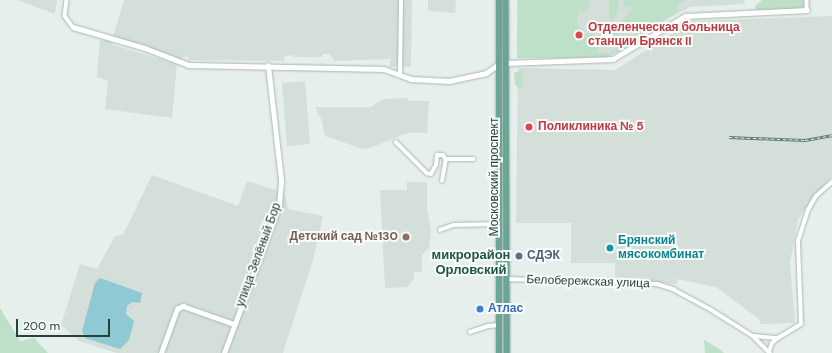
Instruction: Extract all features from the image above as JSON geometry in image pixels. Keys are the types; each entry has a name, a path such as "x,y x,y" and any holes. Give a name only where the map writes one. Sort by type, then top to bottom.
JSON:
{"main road":[{"name":"Московский проспект","path":"499,0 499,353"},
{"name":"Московский проспект","path":"506,0 507,353"},
{"path":"499,64 506,63"}],"street":[{"path":"67,0 65,16 73,27 145,48 189,65 384,69 411,79 449,81 486,73 499,64"},
{"path":"400,74 401,0"},
{"path":"506,63 613,59 685,16 807,10 807,0"},
{"name":"улица Зелёный Бор","path":"224,353 279,205 281,180 268,66"},
{"path":"396,142 427,173 431,174 436,165 437,155 443,155 446,159 473,160"},
{"path":"442,181 446,159"},
{"path":"769,352 772,343 778,338 793,331 802,320 798,241 808,210 816,196 832,182"},
{"path":"440,230 454,225 500,224"},
{"name":"Белобережская улица","path":"506,279 657,284 673,289 753,336 769,352"},
{"path":"161,353 177,309 183,306 234,324"},
{"path":"470,332 487,326 500,326"},
{"name":"Белобережская улица","path":"753,336 778,338"}],"shaded area":[{"path":"17,0 57,0 55,14"},
{"path":"124,0 412,0 411,67 390,67 390,59 334,61 330,54 323,54 322,57 293,57 293,55 285,56 284,61 188,60 188,56 179,59 113,37"},
{"path":"428,0 456,0 455,13 428,11"},
{"name":"Отделенческая больница станции Брянск II","path":"517,0 744,0 745,4 690,7 652,27 629,44 598,57 517,58"},
{"path":"832,16 832,177 812,198 798,220 790,263 795,323 760,324 760,320 716,287 677,279 677,284 615,279 615,263 571,263 571,223 516,223 518,68 615,70 692,21"},
{"path":"100,40 110,41 113,45 177,64 172,118 105,109 108,81 97,77"},
{"path":"305,81 310,144 287,146 282,83"},
{"path":"408,98 408,101 429,101 427,133 407,133 370,148 363,149 325,136 322,121 315,107 371,107 383,99"},
{"path":"152,175 238,206 247,181 285,193 288,209 323,216 313,260 283,353 117,353 79,341 61,325 80,264 97,269 115,236 123,235"},
{"name":"Детский сад №130","path":"407,182 427,182 427,210 431,229 429,248 422,255 422,272 414,272 414,278 408,287 385,288 380,190 407,190"}],"green space":[{"path":"518,0 590,0 587,11 579,12 577,23 584,34 593,33 594,38 600,41 601,45 596,52 608,53 628,42 627,47 605,58 517,58"},
{"path":"609,0 619,0 619,5 613,21 609,22"},
{"path":"623,0 687,0 677,5 678,12 640,35 628,32 606,39 606,36 618,26 632,9 629,6 624,8"},
{"path":"762,0 806,0 806,4 800,9 756,11 755,6"},
{"path":"522,70 522,88 518,88 515,84 514,73"},
{"path":"0,308 20,341 34,338 48,353 0,353"},
{"path":"704,340 721,350 724,353 705,353"}],"water":[{"path":"100,278 142,293 140,303 132,302 127,306 126,314 134,321 129,340 120,349 85,338 82,331 95,283"}],"railway":[{"path":"729,137 805,140 832,135"}],"place":[{"name":"Отделенческая больница станции Брянск II","path":"579,35"},
{"name":"Поликлиника № 5","path":"529,127"},
{"name":"Детский сад №130","path":"406,237"},
{"name":"Брянский мясокомбинат","path":"610,248"},
{"name":"СДЭК","path":"519,256"},
{"name":"Атлас","path":"480,309"}],"district":[{"name":"микрорайон Орловский","path":"471,264"}]}
